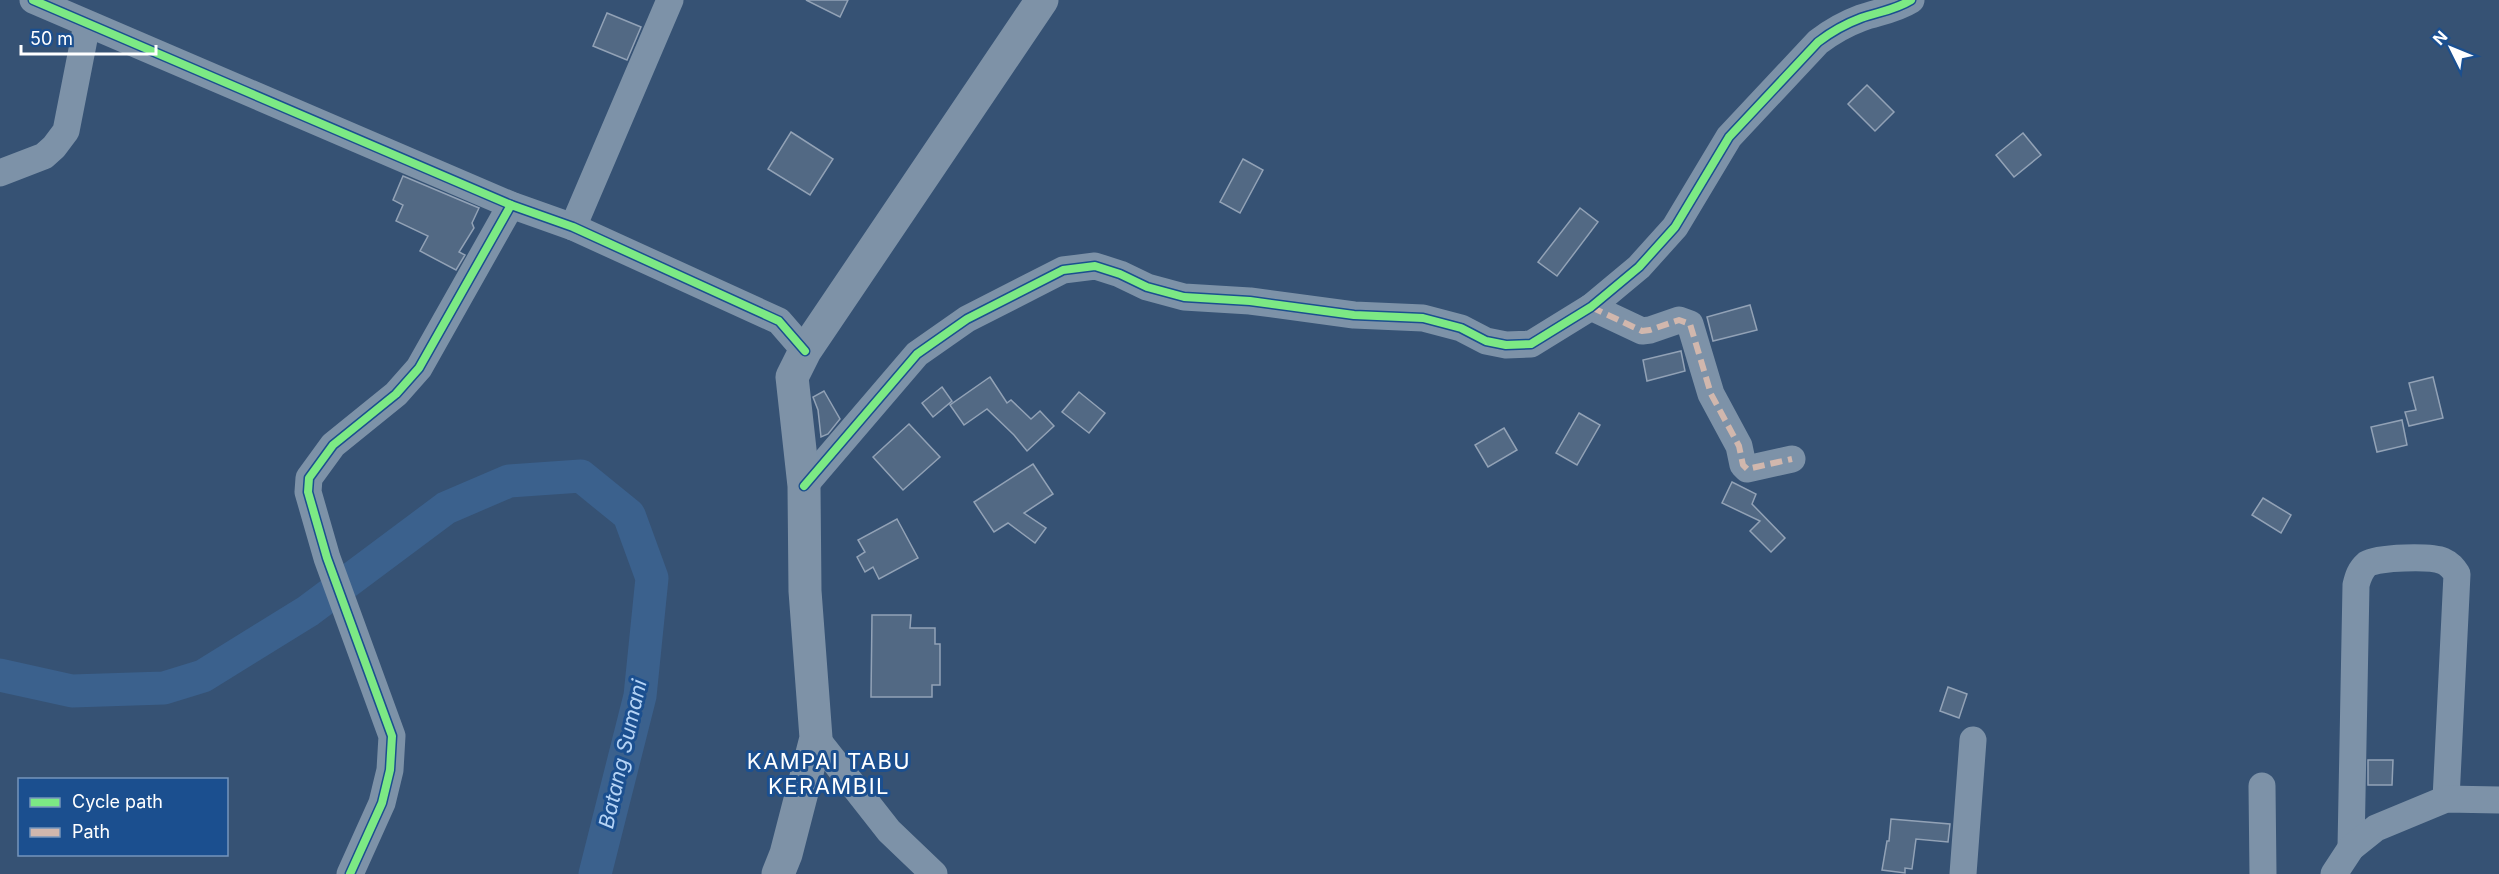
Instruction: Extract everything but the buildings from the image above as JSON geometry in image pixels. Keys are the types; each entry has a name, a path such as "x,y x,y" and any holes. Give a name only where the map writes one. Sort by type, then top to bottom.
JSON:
{"highway":[{"path":"778,874 786,854 816,738 805,591 804,486 792,377 805,351 1042,0"}],"street":[{"path":"33,0 511,205 573,227 779,321 805,351"},
{"path":"573,227 670,0"},
{"path":"804,486 917,354 967,319 1063,270 1095,266 1120,274 1147,287 1184,297 1250,301 1344,314 1423,318 1461,328 1486,341 1506,345 1531,344 1591,307 1628,278 1668,237 1729,137 1802,56 1832,32 1862,18 1897,9 1911,0"},
{"path":"0,173 44,156 66,131 87,24"},
{"path":"350,874 382,803 393,751 392,736 327,558 308,492 309,478 333,445 396,394 419,368 511,205"},
{"path":"1591,307 1642,331 1679,320 1690,324 1712,394 1739,446 1746,469 1792,459"},
{"path":"2351,848 2356,585 2359,573 2368,564 2382,558 2441,560 2452,566 2457,574 2446,799"},
{"path":"816,738 889,831 933,874"},
{"path":"1963,874 1973,740"},
{"path":"2262,786 2263,874"},
{"path":"2334,874 2351,848 2376,828 2446,799 2499,800"}],"waterway":[{"name":"Batang Sumani","path":"0,675 72,691 164,688 203,676 308,611 446,508 509,481 581,476 629,515 652,578 640,696 595,874"}],"marked path":[{"path":"1591,307 1642,331 1679,320 1690,324 1711,394 1739,446 1743,465 1747,469 1792,459"}],"cycle path":[{"path":"33,0 511,205 573,227 779,321 805,351"},
{"path":"804,486 917,354 967,319 1063,270 1095,266 1120,274 1147,287 1184,297 1250,301 1354,315 1423,318 1461,328 1486,341 1506,345 1531,344 1591,307 1639,267 1675,227 1729,137 1818,42 1849,23 1893,9 1911,0"},
{"path":"350,874 382,803 390,770 392,736 327,558 308,492 309,478 333,445 396,394 419,368 511,205"}],"district":[{"name":"KAMPAI TABU KERAMBIL","path":"829,774"}]}
